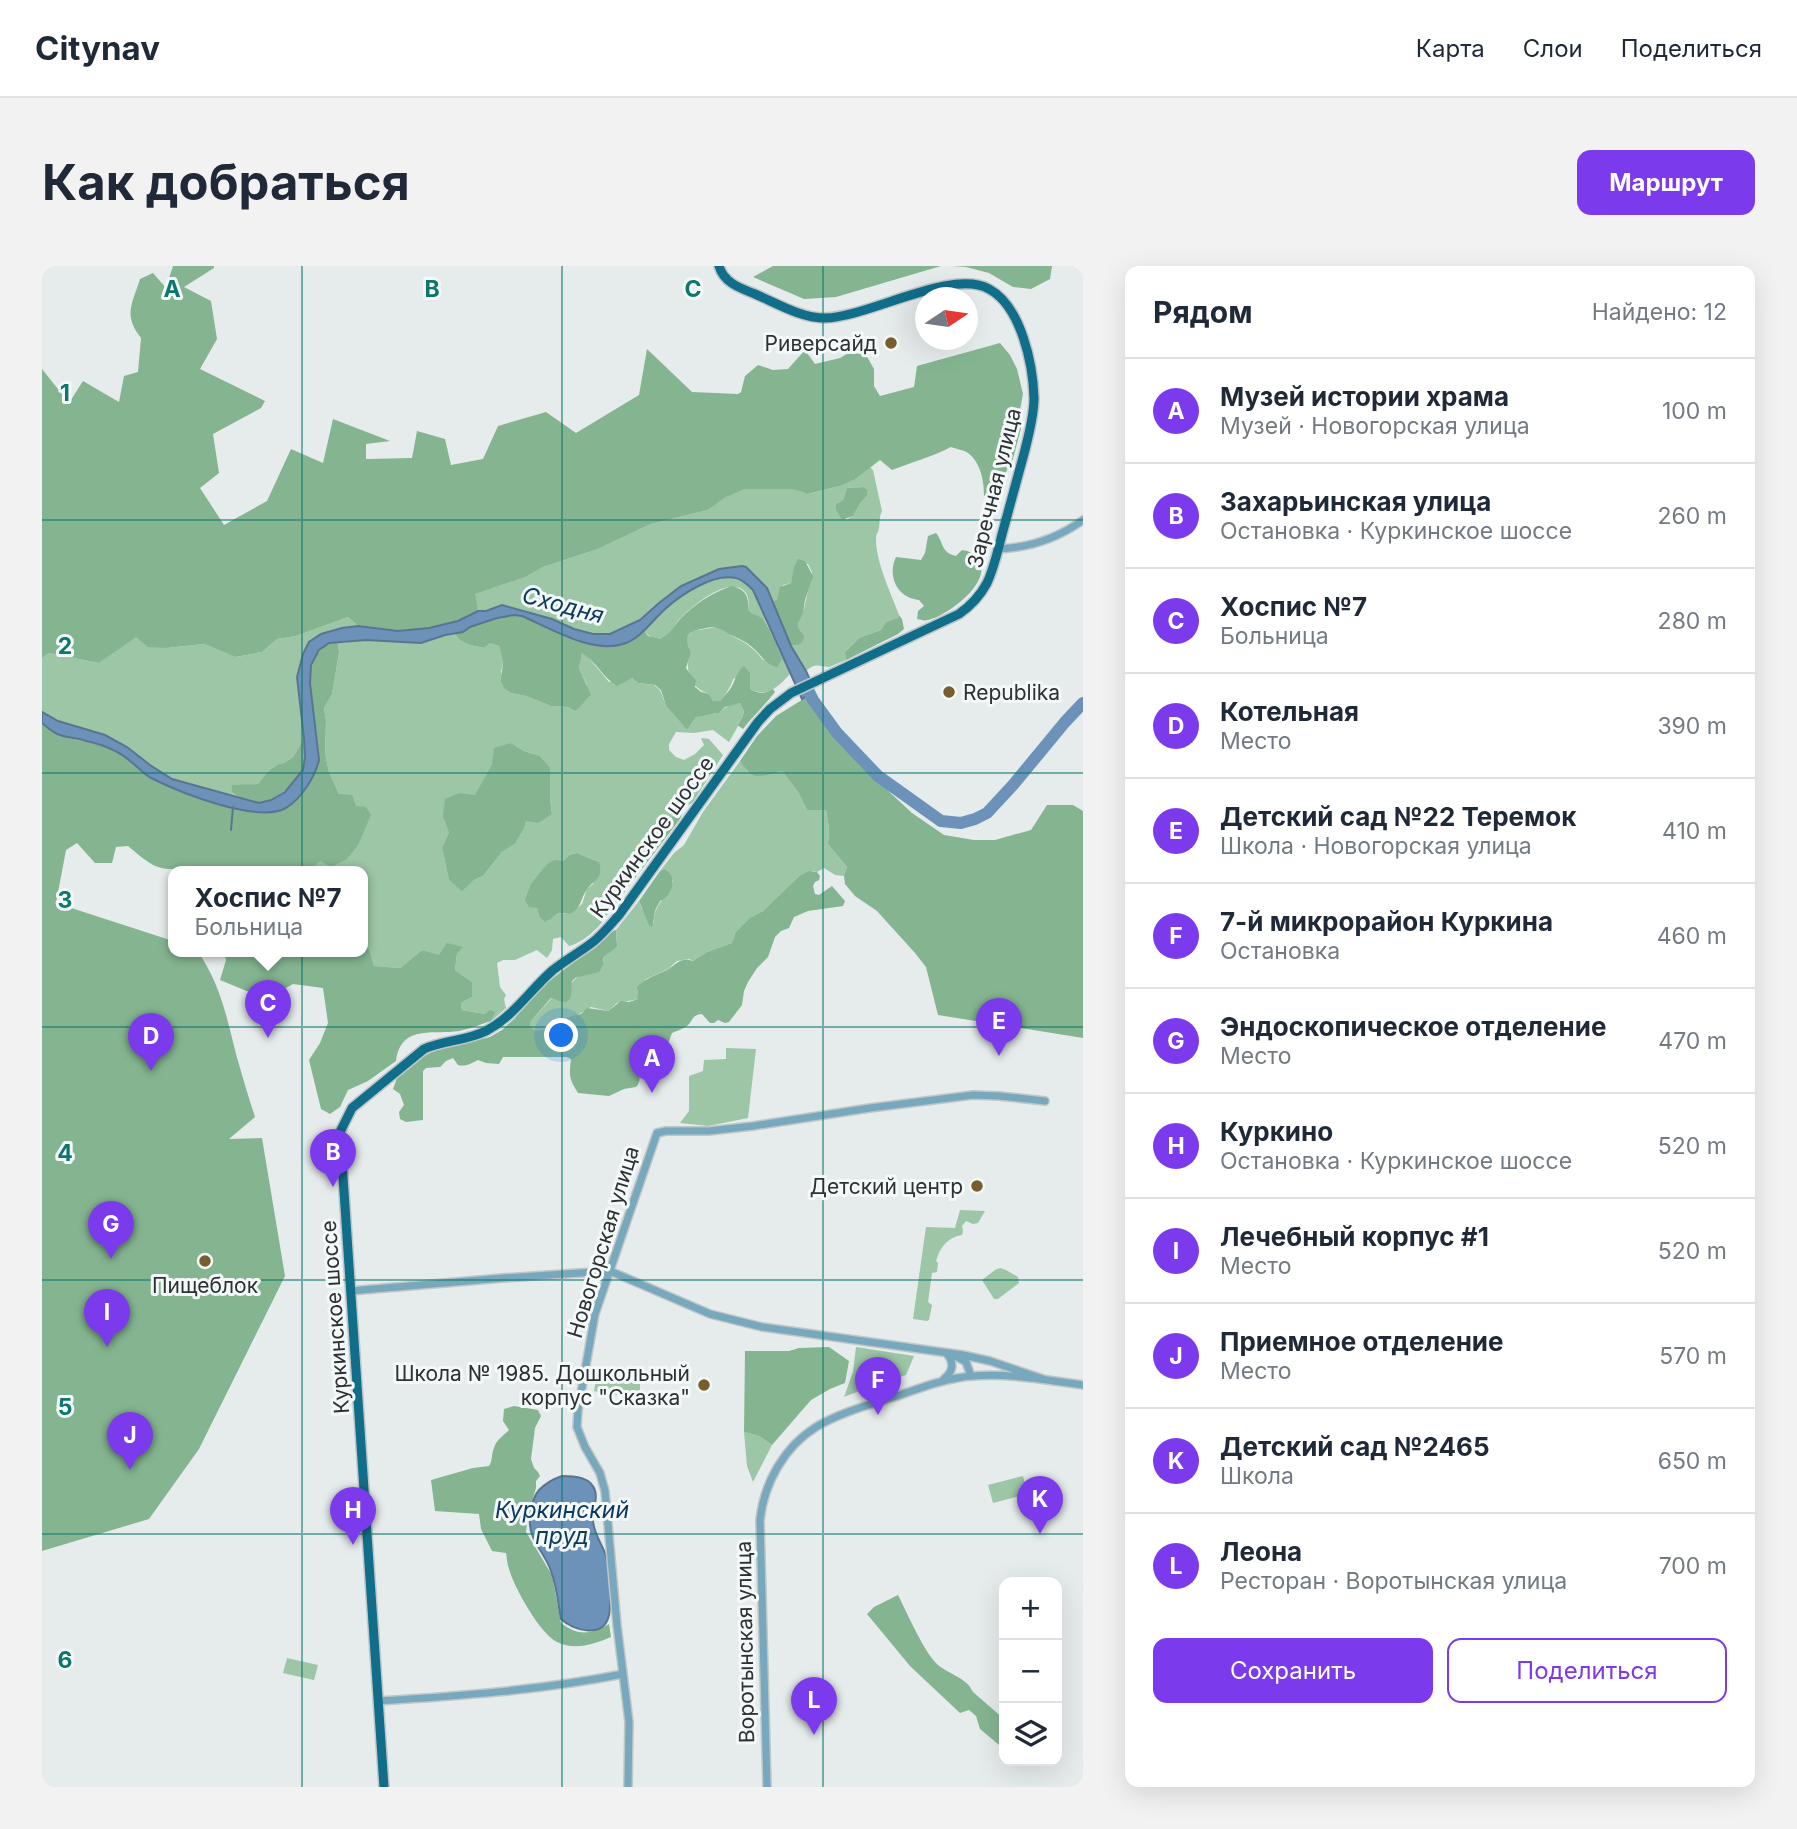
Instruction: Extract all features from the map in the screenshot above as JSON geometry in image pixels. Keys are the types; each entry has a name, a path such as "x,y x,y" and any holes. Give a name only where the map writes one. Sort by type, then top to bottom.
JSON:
{"main road":[{"name":"Заречная улица","path":"719,266 725,278 738,287 803,314 821,318 849,314 958,283 980,285 990,289 1010,309 1030,366 1034,401 1025,450 986,585 975,601 959,614 810,684"},
{"name":"Куркинское шоссе","path":"384,1787 340,1132 352,1108 424,1049 434,1044 462,1040 499,1024 555,969 604,932 758,722 791,693 810,684"}],"street":[{"path":"997,550 1037,543 1064,532 1083,520"},
{"name":"Новогорская улица","path":"628,1787 629,1722 617,1625 606,1491 577,1427 590,1337 604,1286 657,1133 753,1126 973,1095 1045,1101"},
{"path":"350,1291 610,1271 688,1305 742,1323 963,1355 1046,1380 1083,1385"},
{"path":"946,1353 960,1357 971,1376"},
{"path":"938,1382 946,1378 952,1369 952,1362 946,1353"},
{"name":"Воротынская улица","path":"766,1787 761,1509 778,1465 789,1450 816,1427 938,1382 971,1376 998,1375 1046,1380"},
{"path":"378,1701 488,1694 623,1674"}],"green space":[{"path":"173,266 214,266 184,287 211,301 217,339 200,369 265,401 261,408 213,434 219,473 200,488 224,525 267,501 291,449 323,463 333,419 390,441 366,444 366,459 412,458 417,431 445,439 451,465 483,459 498,426 546,412 576,433 639,395 647,349 692,392 738,394 745,376 758,365 773,370 788,369 805,350 815,364 840,358 850,352 866,355 874,369 874,386 880,396 914,387 917,366 1000,343 1017,369 1023,394 1021,428 999,503 984,496 981,473 972,457 951,447 892,470 880,460 854,480 808,494 793,489 745,489 724,498 708,510 651,524 598,549 475,594 478,611 458,621 429,628 398,631 358,626 348,617 296,636 277,639 262,652 236,657 204,644 148,647 136,637 99,663 49,653 42,658 42,369 69,403 83,381 119,402 124,376 138,372 141,338 132,323 131,310 140,279 153,273 166,288"},
{"path":"773,266 941,266 836,297 804,299 753,277"},
{"path":"952,266 1052,266 1050,279 1031,289 1013,287 989,273"},
{"path":"870,467 873,470 882,511 876,537 877,548 881,568 899,618 886,622 881,630 859,638 845,652 846,660 829,667 815,666 806,671 791,646 799,645 804,635 798,624 812,572 808,564 796,563 791,583 783,585 777,599 772,602 764,585 742,566 719,569 681,586 640,619 610,634 593,634 574,629 552,619 502,605 478,611 474,594 598,549 651,524 708,510 723,498 745,489 794,489 809,494 854,480","holes":["847,488 867,489 867,496 853,516 846,520 836,504 843,500"]},
{"path":"847,488 867,489 867,496 853,516 842,520 836,504 843,500"},
{"path":"936,533 948,553 956,556 962,550 976,557 981,566 981,575 976,585 958,604 937,617 917,619 918,611 924,606 919,600 900,591 894,578 894,564 896,557 921,560 928,536"},
{"path":"798,559 805,561 813,576 798,624 804,639 799,645 791,646 772,602 777,599 780,587 791,583"},
{"path":"728,577 738,578 753,590 790,674 777,687 767,692 750,689 750,673 733,679 721,702 713,701 709,694 697,688 690,678 688,665 691,652 687,637 693,631 717,627 749,646 763,660 780,652 765,621 748,609 748,598 742,589 726,588 707,596 682,616 663,638 652,637 644,630 663,610 685,593"},
{"path":"732,586 743,591 748,600 748,609 764,620 782,659 777,667 773,666 745,642 712,627 689,634 687,644 691,652 686,668 696,680 695,687 709,694 713,701 721,701 744,666 750,673 750,689 762,693 773,689 775,692 743,729 737,725 744,711 740,703 725,707 719,713 696,717 687,730 666,706 661,690 655,685 638,683 632,678 617,686 582,653 579,668 591,695 575,711 511,693 504,688 501,681 503,662 499,646 490,643 484,648 471,645 455,634 477,624 516,615 598,646 626,644 644,630 648,636 660,639 698,604"},
{"path":"899,615 904,629 846,660 845,652 859,638 881,630 886,622 898,618"},
{"path":"348,617 358,626 342,628 300,705 304,738 293,757 267,772 258,784 232,786 231,791 237,798 172,779 105,735 58,721 42,712 42,658 49,653 99,663 136,636 167,648 204,644 237,657 262,652 277,639 296,636"},
{"path":"455,634 471,645 484,648 490,643 499,646 503,662 501,672 511,693 575,711 587,685 579,668 582,652 609,682 632,678 638,683 654,685 660,690 666,706 687,730 696,717 719,713 737,703 740,703 744,710 729,742 713,730 676,732 669,744 669,750 676,757 684,760 695,754 704,745 701,738 709,739 723,755 693,802 671,818 608,902 607,915 591,934 569,946 561,937 553,939 552,950 547,958 537,950 515,960 497,963 500,987 506,995 506,1008 491,1021 494,1012 485,1014 462,1010 461,1003 472,997 472,982 455,970 457,954 462,948 439,956 422,950 400,968 374,966 368,948 368,866 313,866 356,806 339,794 329,772 325,753 324,708 332,694 339,653 338,643 366,640 421,643","holes":["511,743 540,756 550,767 552,814 526,820 515,844 502,852 483,876 462,890 449,880 442,848 459,793 475,796 492,764","577,853 599,862 593,884 587,889 582,904 570,914 558,914 548,921 539,916 539,882 547,864 563,861 569,855"]},
{"path":"329,643 338,643 339,653 332,694 324,708 325,753 329,772 339,794 352,795 356,806 366,807 371,815 358,845 347,859 333,866 320,861 314,866 168,866 167,869 142,858 128,846 116,847 112,863 95,863 77,843 66,850 56,903 168,939 168,957 201,957 206,964 222,1001 255,1117 229,1139 262,1138 285,1276 199,1449 149,1519 42,1551 42,723 59,735 114,750 150,777 196,798 233,808 268,811 283,808 306,787 316,769 318,758 310,681 318,654"},
{"path":"805,698 868,772 912,813 944,835 995,840 1031,830 1047,805 1073,805 1083,811 1083,1038 938,1015 926,967 877,911 855,896 845,884 847,867 828,844 826,810 807,810 798,792 782,771 758,776 749,773 740,761 757,736 776,716"},
{"path":"304,738 304,768 296,780 279,795 270,800 249,802 231,791 232,785 258,784 267,772 293,757"},
{"path":"511,743 540,756 550,767 552,814 538,823 526,821 515,844 502,852 483,876 462,891 449,880 442,848 449,832 443,816 445,799 460,793 475,795 492,764 494,748"},
{"path":"740,761 748,772 782,771 798,792 807,810 826,810 828,844 847,867 844,876 835,875 824,868 798,877 763,911 751,917 732,943 707,952 693,961 677,961 668,969 646,979 637,991 639,999 617,1003 608,1011 591,1007 552,1030 535,1031 530,1025 531,1021 552,998 555,1000 577,978 596,972 604,964 605,955 617,942 616,930 639,901 654,923 658,906 673,881 664,869 660,871 684,845 703,812"},
{"path":"684,809 680,819 607,915 608,902 671,818"},
{"path":"577,853 599,862 599,876 574,911 570,914 557,914 545,922 539,916 537,908 529,907 525,900 531,884 547,864 555,860 563,861 569,855"},
{"path":"664,869 672,878 672,886 669,894 656,908 652,927 639,901"},
{"path":"809,871 817,872 820,876 813,886 815,894 819,895 832,886 845,901 843,906 808,911 794,917 789,928 775,937 768,957 748,982 742,1005 729,1022 718,1020 710,1023 702,1014 694,1017 687,1026 672,1033 666,1049 641,1060 636,1087 609,1096 578,1093 570,1077 571,1059 567,1057 503,1057 499,1064 478,1060 464,1065 458,1065 453,1058 440,1067 426,1068 423,1071 423,1120 406,1122 400,1119 399,1112 404,1105 400,1094 393,1089 397,1078 415,1062 433,1051 490,1037 502,1030 543,986 595,948 613,931 616,930 617,946 605,956 599,972 575,978 572,981 569,1000 563,1002 551,998 531,1021 530,1025 535,1031 556,1028 569,1017 581,1014 587,1008 608,1011 621,1001 638,999 637,987 648,979 682,961 693,961 707,952 732,943 736,932 751,917 763,911 798,877"},
{"path":"447,943 463,947 457,954 455,970 472,982 472,997 461,1003 462,1010 485,1014 490,1010 495,1012 491,1021 459,1031 429,1032 411,1036 399,1049 396,1061 368,1081 348,1090 340,1107 330,1114 321,1109 309,1060 328,1023 323,988 293,984 277,993 262,981 249,992 220,980 225,957 368,957 369,948 374,966 400,968 422,950 439,955"},
{"path":"726,1048 756,1049 748,1118 708,1126 680,1123 689,1111 689,1076 703,1071 704,1060 726,1059"},
{"path":"960,1210 985,1211 978,1223 966,1221 962,1226 962,1235 949,1240 942,1247 936,1261 937,1272 932,1273 928,1302 932,1305 929,1320 913,1319 926,1227 955,1228"},
{"path":"1000,1268 1018,1277 1019,1283 998,1299 994,1299 982,1280"},
{"path":"829,1347 849,1361 845,1383 811,1400 772,1445 759,1436 744,1432 745,1351"},
{"path":"856,1347 914,1356 906,1375 844,1397 853,1372"},
{"path":"597,1375 640,1384 640,1392 614,1395 594,1391"},
{"path":"514,1406 538,1410 541,1416 535,1428 531,1459 540,1476 536,1481 526,1532 552,1575 561,1623 579,1632 596,1630 609,1624 611,1637 591,1644 571,1646 550,1637 522,1598 512,1577 506,1553 492,1551 481,1529 479,1514 435,1511 431,1480 489,1466 495,1445 509,1430 503,1421 504,1409"},
{"path":"744,1432 759,1436 772,1445 753,1482 747,1466"},
{"path":"1023,1476 1028,1494 993,1503 988,1485"},
{"path":"898,1595 934,1661 966,1682 973,1692 999,1715 999,1745 980,1729 976,1716 969,1710 960,1713 910,1666 867,1614 874,1607"},
{"path":"287,1658 318,1665 314,1680 283,1673"}],"water":[{"path":"742,566 767,588 791,646 813,686 813,693 802,699 753,590 736,578 727,577 707,582 688,592 664,610 635,638 611,646 585,643 514,615 421,643 366,640 329,643 319,650 311,665 310,683 319,760 317,767 307,787 297,799 286,808 273,812 238,809 180,791 151,778 113,750 57,734 42,723 42,712 58,721 105,735 172,779 259,803 285,792 303,770 304,738 297,677 309,642 321,634 358,626 398,631 429,628 502,605 552,619 574,629 593,634 610,634 640,620 681,586 719,569"},
{"name":"Куркинский пруд","path":"562,1476 586,1480 595,1489 594,1526 606,1556 610,1594 606,1623 595,1630 573,1627 561,1619 551,1571 531,1532 530,1513 533,1500 547,1483"}],"waterway":[{"name":"Сходня","path":"804,682 813,700 837,733 878,776 941,821 961,823 987,813 1083,703"},
{"path":"231,830 233,807"}],"place":[{"name":"Риверсайд","path":"891,343"},
{"name":"Republika","path":"949,692"},
{"name":"Хоспис №7","path":"268,1038"},
{"name":"Детский сад №22 Теремок","path":"999,1056"},
{"name":"Котельная","path":"151,1071"},
{"name":"Музей истории храма","path":"652,1093"},
{"name":"Детский центр","path":"977,1186"},
{"name":"Захарьинская улица","path":"333,1187"},
{"name":"Эндоскопическое отделение","path":"111,1259"},
{"name":"Пищеблок","path":"205,1261"},
{"name":"Лечебный корпус #1","path":"107,1347"},
{"name":"Школа № 1985. Дошкольный корпус \"Сказка\"","path":"704,1385"},
{"name":"7-й микрорайон Куркина","path":"878,1415"},
{"name":"Приемное отделение","path":"130,1470"},
{"name":"Детский сад №2465","path":"1040,1534"},
{"name":"Куркино","path":"353,1545"},
{"name":"Леона","path":"814,1735"}]}
